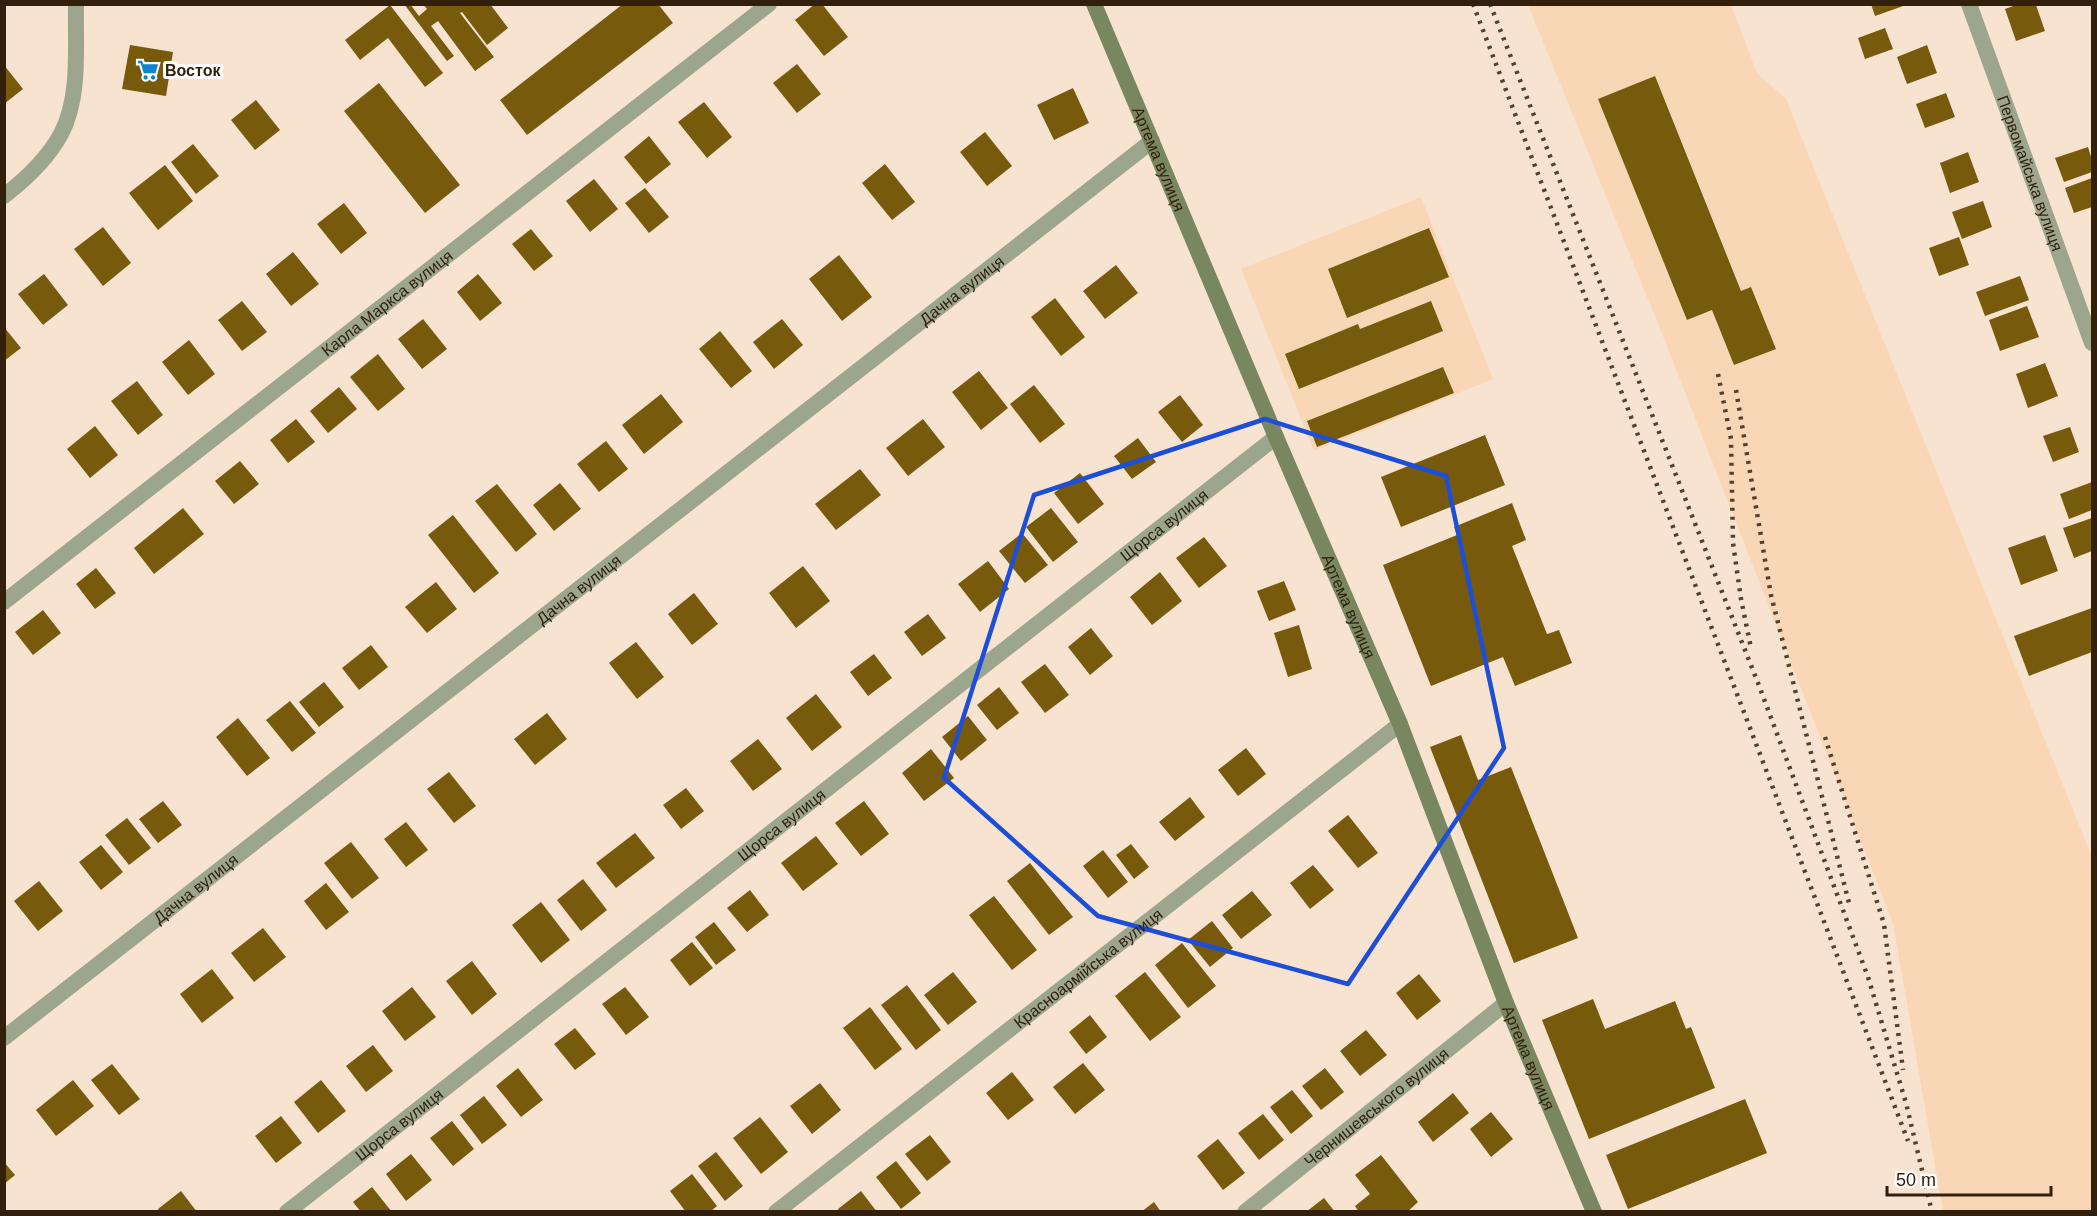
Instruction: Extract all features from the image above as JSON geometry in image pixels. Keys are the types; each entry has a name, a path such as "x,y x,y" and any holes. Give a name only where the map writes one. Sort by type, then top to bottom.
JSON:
{"main road":[{"name":"Артема вулиця","path":"1094,4 1276,437 1400,724 1506,1003 1594,1212"}],"street":[{"path":"4,196 40,162 61,134 69,111 74,82 76,4"},
{"name":"Карла Маркса вулиця","path":"4,602 769,4"},
{"name":"Первомайська вулиця","path":"1969,4 2092,343"},
{"name":"Дачна вулиця","path":"4,1038 1152,141"},
{"name":"Щорса вулиця","path":"287,1212 1276,437"},
{"name":"Красноармійська вулиця","path":"776,1212 1400,724"},
{"name":"Чернишевського вулиця","path":"1245,1212 1506,1003"}],"highlighted area":[{"path":"1265,419 1446,476 1504,748 1348,984 1098,916 944,778 1034,495"}],"shaded area":[{"path":"1528,5 1731,5 1757,73 1786,99 2092,857 2092,1211 1943,1211 1893,923 1659,326"},
{"path":"1421,197 1493,379 1314,451 1241,269"}],"building":[{"path":"404,4 410,4 419,16 427,9 423,4 490,4 508,28 487,45 462,12 460,13 494,57 475,71 438,21 431,26 454,56 447,61"},
{"path":"623,4 658,4 673,23 527,135 500,100"},
{"path":"815,4 822,4 848,37 824,56 795,20"},
{"path":"1871,4 1906,4 1906,5 1875,16"},
{"path":"390,5 443,73 425,87 388,38 360,60 345,40"},
{"path":"2016,5 2036,5 2045,31 2016,41 2005,9"},
{"path":"1885,28 1893,49 1865,59 1858,38"},
{"name":"Восток","path":"130,45 173,52 166,96 122,89"},
{"path":"1927,45 1937,73 1907,84 1897,57"},
{"path":"797,64 821,94 797,113 773,83"},
{"path":"4,65 23,89 4,104"},
{"path":"1655,76 1741,291 1751,287 1776,349 1734,365 1712,310 1687,320 1598,99"},
{"path":"379,83 460,185 425,213 344,111"},
{"path":"1073,88 1089,123 1054,140 1037,105"},
{"path":"1946,93 1955,117 1925,128 1916,104"},
{"path":"256,100 280,130 255,150 231,120"},
{"path":"704,102 732,137 707,158 678,122"},
{"path":"985,132 1012,166 987,186 960,152"},
{"path":"649,136 671,164 646,184 624,157"},
{"path":"193,144 219,176 196,194 171,162"},
{"path":"2088,147 2092,160 2092,172 2064,182 2055,158"},
{"path":"1968,152 1979,182 1950,193 1940,163"},
{"path":"885,164 915,202 892,220 862,183"},
{"path":"165,165 193,201 158,230 129,193"},
{"path":"2092,178 2092,207 2074,213 2065,188"},
{"path":"594,179 618,209 590,232 566,201"},
{"path":"645,188 669,217 649,233 625,203"},
{"path":"1983,201 1992,227 1962,239 1952,212"},
{"path":"344,203 367,233 341,254 317,224"},
{"path":"103,227 131,263 103,286 74,249"},
{"path":"1429,228 1449,277 1347,318 1328,269"},
{"path":"531,229 553,256 534,271 512,244"},
{"path":"1959,237 1969,265 1939,276 1929,248"},
{"path":"293,252 319,284 291,306 266,274"},
{"path":"839,255 872,297 842,321 809,279"},
{"path":"1116,265 1138,293 1105,319 1083,291"},
{"path":"44,274 68,305 43,325 18,294"},
{"path":"478,274 502,303 480,321 457,292"},
{"path":"2020,276 2029,300 1985,316 1976,292"},
{"path":"1055,298 1085,337 1061,356 1031,317"},
{"path":"242,301 267,332 242,351 218,320"},
{"path":"1431,301 1443,331 1299,389 1285,354 1358,324 1360,329"},
{"path":"2027,306 2039,337 2000,351 1989,320"},
{"path":"423,319 447,349 422,369 398,339"},
{"path":"782,319 803,345 774,369 753,342"},
{"path":"4,327 21,348 4,361"},
{"path":"720,331 752,371 731,388 699,349"},
{"path":"189,340 215,374 188,395 162,362"},
{"path":"378,354 405,389 378,411 350,377"},
{"path":"2045,363 2058,396 2028,408 2016,374"},
{"path":"1443,367 1454,393 1317,447 1307,421"},
{"path":"979,371 1008,408 981,430 952,392"},
{"path":"137,381 163,415 138,435 111,401"},
{"path":"1034,385 1065,424 1040,443 1010,404"},
{"path":"339,387 357,409 328,433 310,411"},
{"path":"661,394 683,422 644,454 622,425"},
{"path":"1180,395 1203,425 1182,442 1158,412"},
{"path":"296,419 315,442 288,463 270,440"},
{"path":"923,419 945,447 908,476 886,448"},
{"path":"95,426 118,455 90,478 67,449"},
{"path":"2070,427 2079,452 2053,462 2043,436"},
{"path":"1485,435 1505,485 1401,527 1381,477"},
{"path":"1138,438 1156,462 1132,479 1114,456"},
{"path":"606,441 628,469 599,492 577,464"},
{"path":"240,461 259,484 234,504 215,481"},
{"path":"860,469 881,495 836,530 815,504"},
{"path":"1080,473 1104,504 1078,524 1054,493"},
{"path":"2092,482 2092,510 2069,519 2060,494"},
{"path":"560,483 581,509 554,531 533,505"},
{"path":"497,484 537,534 516,552 475,501"},
{"path":"1512,503 1526,540 1512,546 1547,634 1559,630 1572,663 1515,686 1503,657 1431,686 1383,565 1457,535 1454,527"},
{"path":"183,508 204,534 154,574 134,548"},
{"path":"1051,508 1078,542 1053,562 1026,527"},
{"path":"453,515 499,573 474,593 428,535"},
{"path":"2092,518 2092,551 2074,558 2063,528"},
{"path":"1022,533 1048,565 1025,583 999,551"},
{"path":"2045,535 2058,571 2021,585 2008,548"},
{"path":"1204,537 1227,566 1199,588 1176,558"},
{"path":"988,561 1009,589 980,612 958,584"},
{"path":"803,566 830,601 796,628 769,593"},
{"path":"96,568 116,593 95,609 76,584"},
{"path":"1160,572 1182,601 1152,625 1130,597"},
{"path":"1284,581 1296,610 1269,621 1257,591"},
{"path":"436,582 457,609 427,633 405,607"},
{"path":"694,593 718,624 692,645 668,614"},
{"path":"2092,608 2092,652 2029,676 2014,636"},
{"path":"43,610 61,633 33,655 15,632"},
{"path":"928,614 946,638 922,656 904,632"},
{"path":"1299,625 1312,669 1288,677 1274,633"},
{"path":"1091,628 1113,656 1090,675 1068,647"},
{"path":"636,642 664,677 637,699 609,663"},
{"path":"371,645 388,667 359,690 342,668"},
{"path":"874,654 892,678 868,696 850,672"},
{"path":"1045,664 1069,695 1045,713 1021,682"},
{"path":"324,682 344,707 319,727 299,702"},
{"path":"999,687 1019,713 997,730 977,705"},
{"path":"816,694 842,727 812,751 786,718"},
{"path":"290,701 316,733 292,752 266,720"},
{"path":"547,713 567,739 535,765 514,739"},
{"path":"968,716 987,740 961,761 942,737"},
{"path":"238,718 270,758 247,776 216,737"},
{"path":"1461,735 1478,780 1511,767 1578,938 1514,963 1430,747"},
{"path":"758,739 782,769 753,791 730,761"},
{"path":"1246,748 1266,774 1238,796 1218,770"},
{"path":"931,749 954,778 924,801 902,773"},
{"path":"449,772 476,806 454,823 427,789"},
{"path":"686,788 704,811 681,829 663,805"},
{"path":"1190,797 1205,817 1175,841 1159,822"},
{"path":"163,801 182,825 158,843 139,819"},
{"path":"864,801 889,834 861,856 835,823"},
{"path":"1348,815 1378,853 1358,868 1328,831"},
{"path":"127,818 151,848 129,865 105,835"},
{"path":"406,822 428,850 406,867 384,839"},
{"path":"635,833 655,858 616,888 596,863"},
{"path":"816,836 838,864 803,891 781,863"},
{"path":"351,842 379,878 352,899 324,863"},
{"path":"1131,844 1149,867 1134,879 1116,855"},
{"path":"101,845 123,872 101,890 79,862"},
{"path":"1103,850 1128,882 1108,898 1083,866"},
{"path":"1030,863 1073,917 1049,935 1007,881"},
{"path":"1313,865 1334,890 1310,909 1290,883"},
{"path":"583,879 607,910 581,931 557,900"},
{"path":"39,881 63,911 38,931 14,901"},
{"path":"326,883 349,912 326,930 304,901"},
{"path":"750,890 769,915 747,932 727,908"},
{"path":"1252,891 1272,915 1241,939 1222,915"},
{"path":"994,896 1037,950 1012,970 969,915"},
{"path":"541,902 570,940 541,963 512,925"},
{"path":"1212,921 1233,948 1210,967 1188,940"},
{"path":"714,922 736,950 716,965 695,937"},
{"path":"263,928 286,957 254,982 231,953"},
{"path":"692,942 713,968 690,986 670,960"},
{"path":"1182,943 1216,986 1188,1008 1155,965"},
{"path":"472,961 497,994 472,1015 446,981"},
{"path":"212,969 234,998 202,1023 180,994"},
{"path":"953,972 977,1002 948,1025 924,995"},
{"path":"1145,972 1181,1017 1150,1041 1115,996"},
{"path":"1419,974 1441,1001 1417,1020 1396,993"},
{"path":"907,985 941,1030 916,1050 881,1005"},
{"path":"412,987 436,1017 405,1041 382,1011"},
{"path":"625,987 649,1017 626,1035 602,1004"},
{"path":"1593,999 1605,1029 1675,1001 1686,1029 1691,1027 1715,1088 1589,1139 1542,1020"},
{"path":"870,1007 902,1049 875,1070 843,1028"},
{"path":"1090,1015 1107,1037 1086,1054 1069,1032"},
{"path":"575,1028 596,1054 575,1070 554,1044"},
{"path":"1366,1030 1387,1055 1360,1076 1340,1051"},
{"path":"373,1045 393,1071 366,1092 346,1066"},
{"path":"1083,1063 1105,1090 1075,1114 1053,1087"},
{"path":"112,1064 140,1099 119,1115 91,1080"},
{"path":"518,1068 543,1100 521,1117 496,1086"},
{"path":"1325,1068 1344,1092 1321,1110 1302,1086"},
{"path":"1012,1072 1034,1100 1008,1120 986,1093"},
{"path":"73,1080 94,1106 56,1136 36,1110"},
{"path":"321,1080 346,1111 318,1133 294,1102"},
{"path":"820,1083 841,1110 812,1134 790,1106"},
{"path":"1292,1090 1313,1116 1291,1134 1270,1107"},
{"path":"1453,1093 1469,1113 1433,1142 1418,1122"},
{"path":"484,1096 507,1125 482,1144 460,1115"},
{"path":"1745,1099 1767,1153 1628,1209 1606,1155"},
{"path":"1491,1112 1513,1139 1491,1157 1470,1129"},
{"path":"1263,1114 1284,1140 1259,1160 1238,1133"},
{"path":"281,1116 302,1143 276,1163 255,1136"},
{"path":"760,1117 788,1152 761,1174 733,1138"},
{"path":"452,1121 474,1149 453,1166 430,1138"},
{"path":"930,1135 951,1162 927,1181 905,1154"},
{"path":"1218,1139 1245,1173 1223,1190 1197,1156"},
{"path":"716,1152 743,1186 725,1201 698,1166"},
{"path":"411,1154 432,1180 406,1201 386,1174"},
{"path":"1381,1155 1418,1202 1407,1212 1359,1212 1355,1206 1370,1194 1355,1175"},
{"path":"896,1161 921,1193 901,1209 876,1177"},
{"path":"4,1162 15,1175 4,1184"},
{"path":"692,1174 717,1206 710,1212 686,1212 670,1191"},
{"path":"372,1187 392,1212 361,1212 353,1202"},
{"path":"181,1191 197,1212 160,1212 158,1209"},
{"path":"861,1191 877,1212 840,1212 838,1209"},
{"path":"1324,1198 1335,1212 1306,1212"},
{"path":"1154,1202 1161,1212 1141,1212"}],"railway":[{"path":"1473,4 1908,1141"},
{"path":"1490,4 1758,683 1868,977 1906,1103 1932,1212"},
{"path":"1718,374 1731,439 1733,543 1751,648"},
{"path":"1736,390 1771,595 1850,907"},
{"path":"1825,737 1884,924 1903,1070"}],"place":[{"name":"Восток","path":"148,70"}]}
